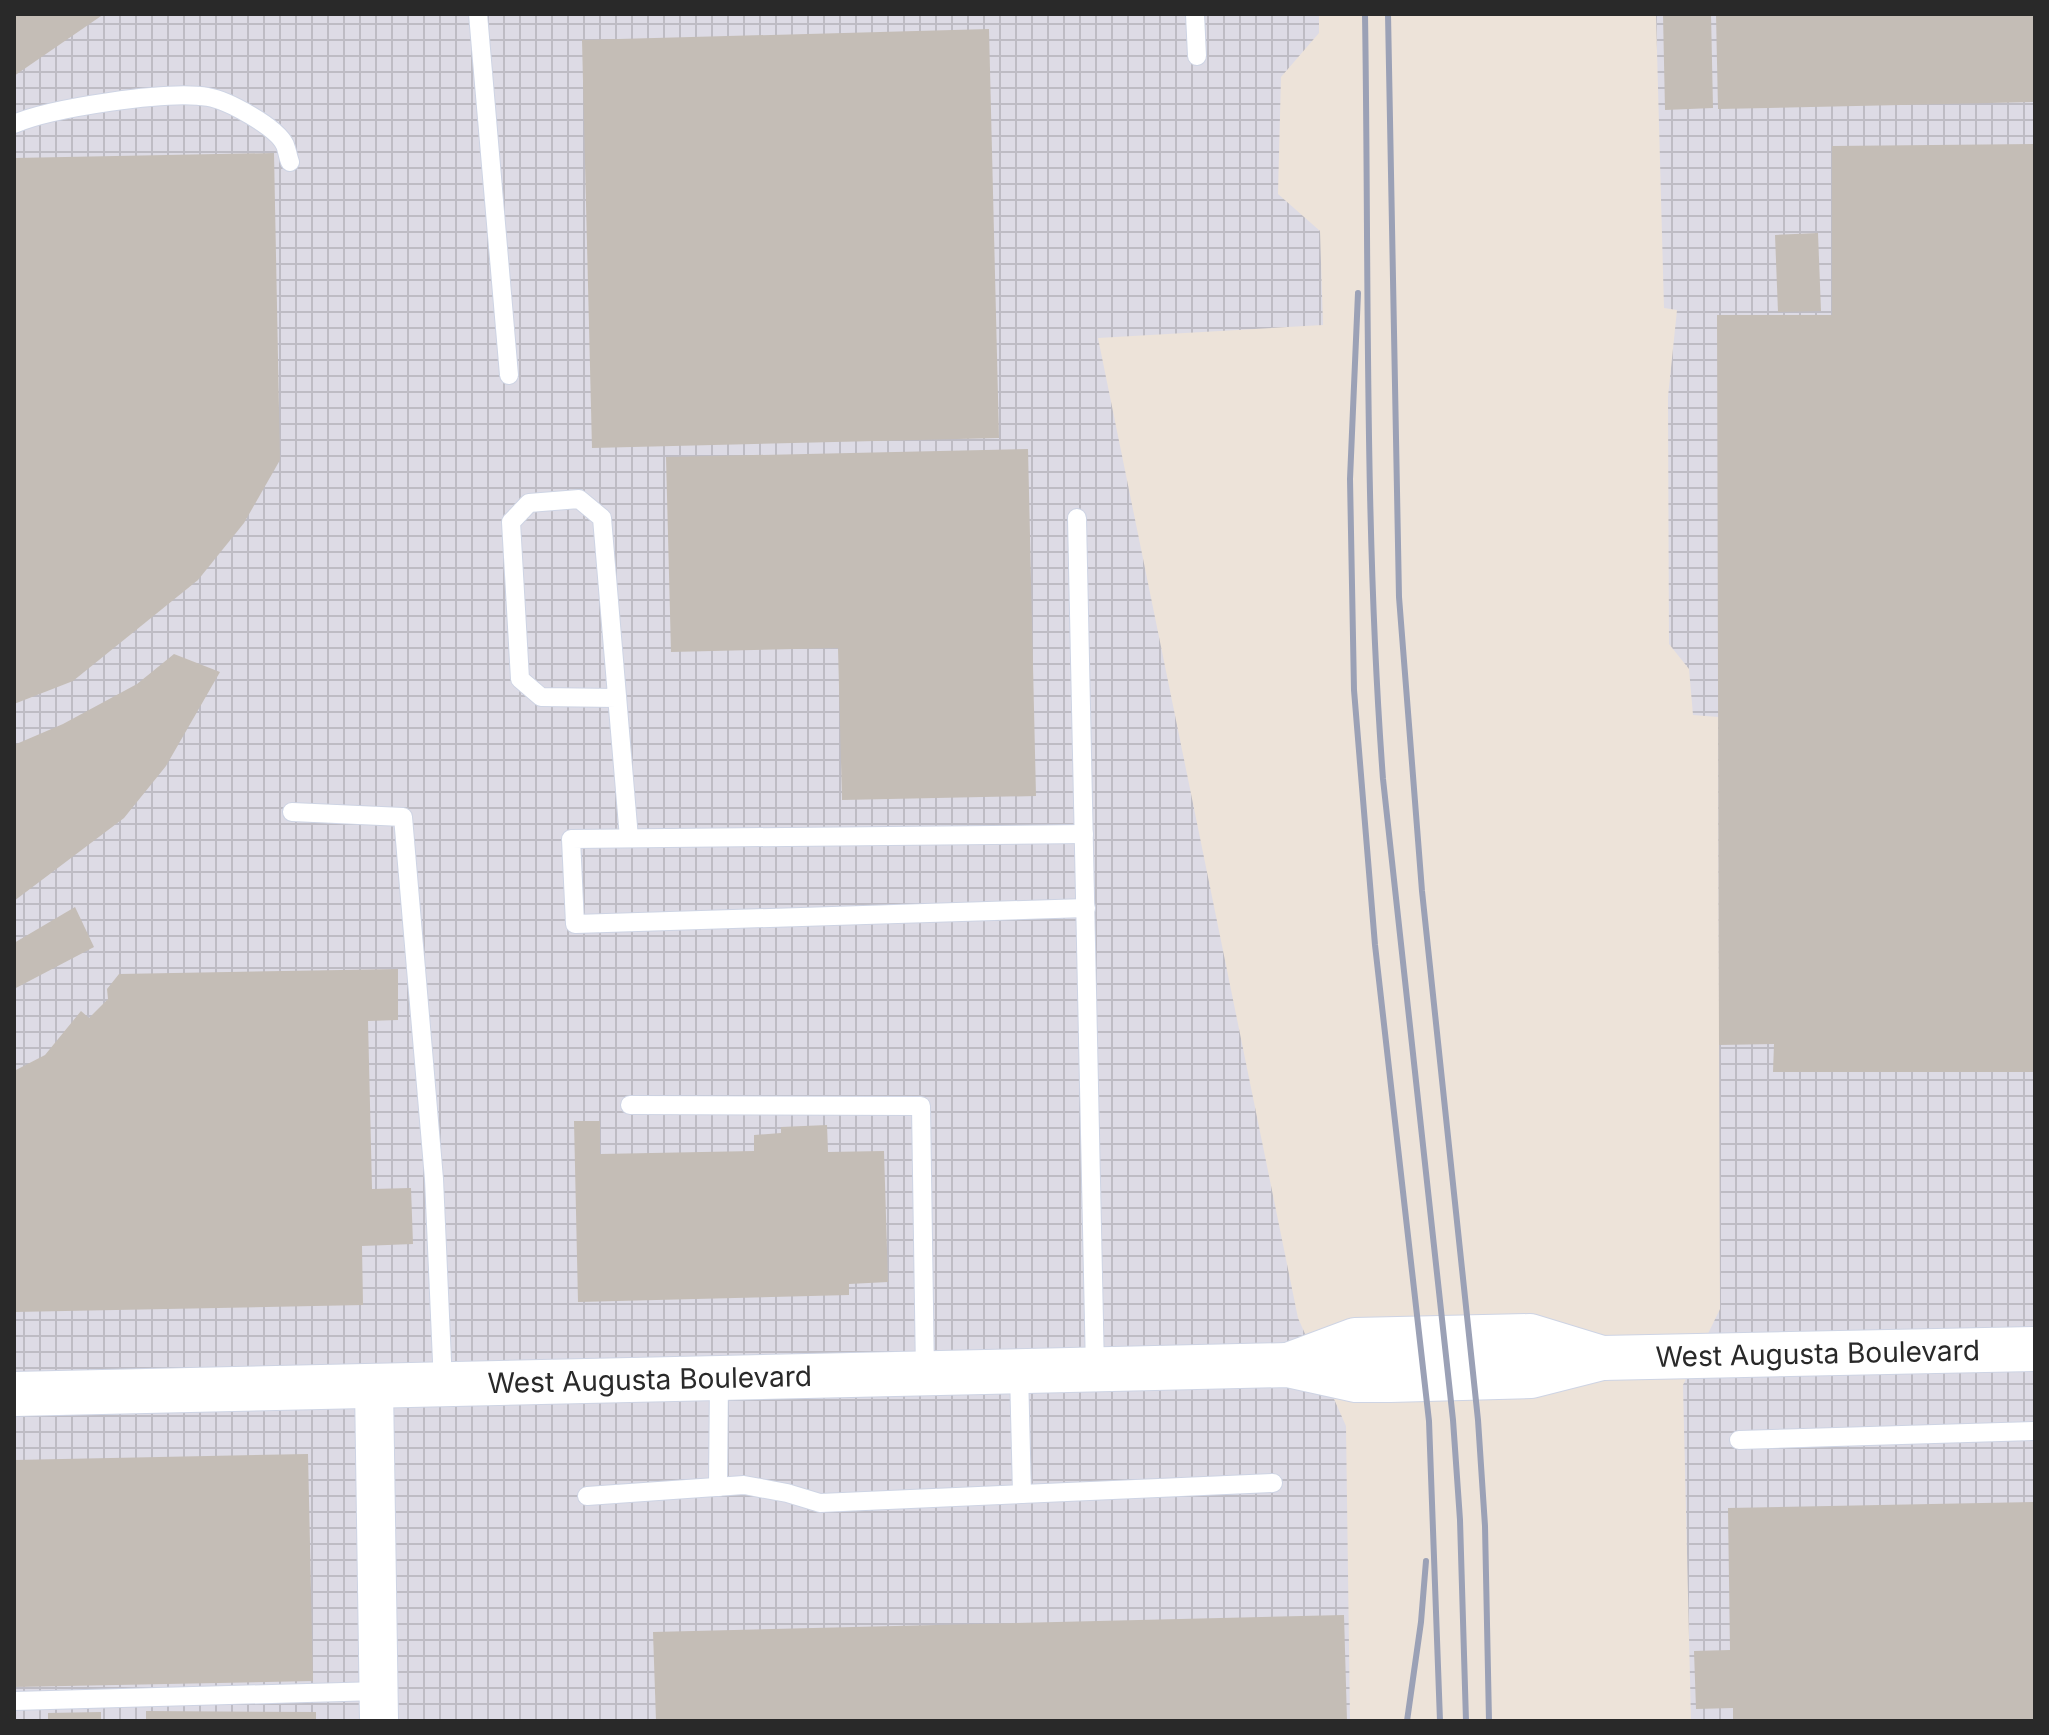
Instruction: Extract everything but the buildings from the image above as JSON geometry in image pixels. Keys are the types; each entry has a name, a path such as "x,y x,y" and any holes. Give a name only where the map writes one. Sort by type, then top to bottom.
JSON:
{"street":[{"name":"West Augusta Boulevard","path":"14,1394 1288,1365 1356,1380 1390,1380 1531,1376 1602,1358 2035,1349"},
{"path":"374,1386 379,1706"}],"lane":[{"path":"478,14 509,375"},
{"path":"1195,14 1197,56"},
{"path":"14,124 100,104 176,96 209,97 233,105 271,130 284,143 290,162"},
{"path":"617,698 541,697 520,679 511,522 529,503 579,499 602,518 629,838"},
{"path":"1077,518 1095,1370"},
{"path":"292,812 403,817 434,1179 443,1384"},
{"path":"1084,834 571,839 575,924 1086,908"},
{"path":"630,1105 921,1106 925,1374"},
{"path":"1019,1372 1022,1494"},
{"path":"718,1487 719,1378"},
{"path":"1739,1440 2035,1431"},
{"path":"587,1496 744,1485 820,1503 1273,1483"},
{"path":"14,1701 379,1706"}],"shaded area":[{"path":"14,14 1319,14 1319,33 1281,77 1278,194 1320,231 1323,325 1098,338 1298,1318 1346,1426 1350,1721 14,1721"},
{"path":"1656,14 2035,14 2035,1721 1691,1721 1683,1385 1720,1309 1718,717 1693,715 1689,669 1669,644 1668,397 1677,310 1664,308"}],"railway":[{"path":"1365,14 1368,397 1377,684 1383,779 1453,1420 1460,1520 1466,1721"},
{"path":"1388,14 1399,597 1422,891 1478,1420 1485,1526 1489,1721"},
{"path":"1358,293 1350,479 1354,690 1375,945 1429,1421 1440,1721"},
{"path":"1407,1721 1426,1561"}]}
